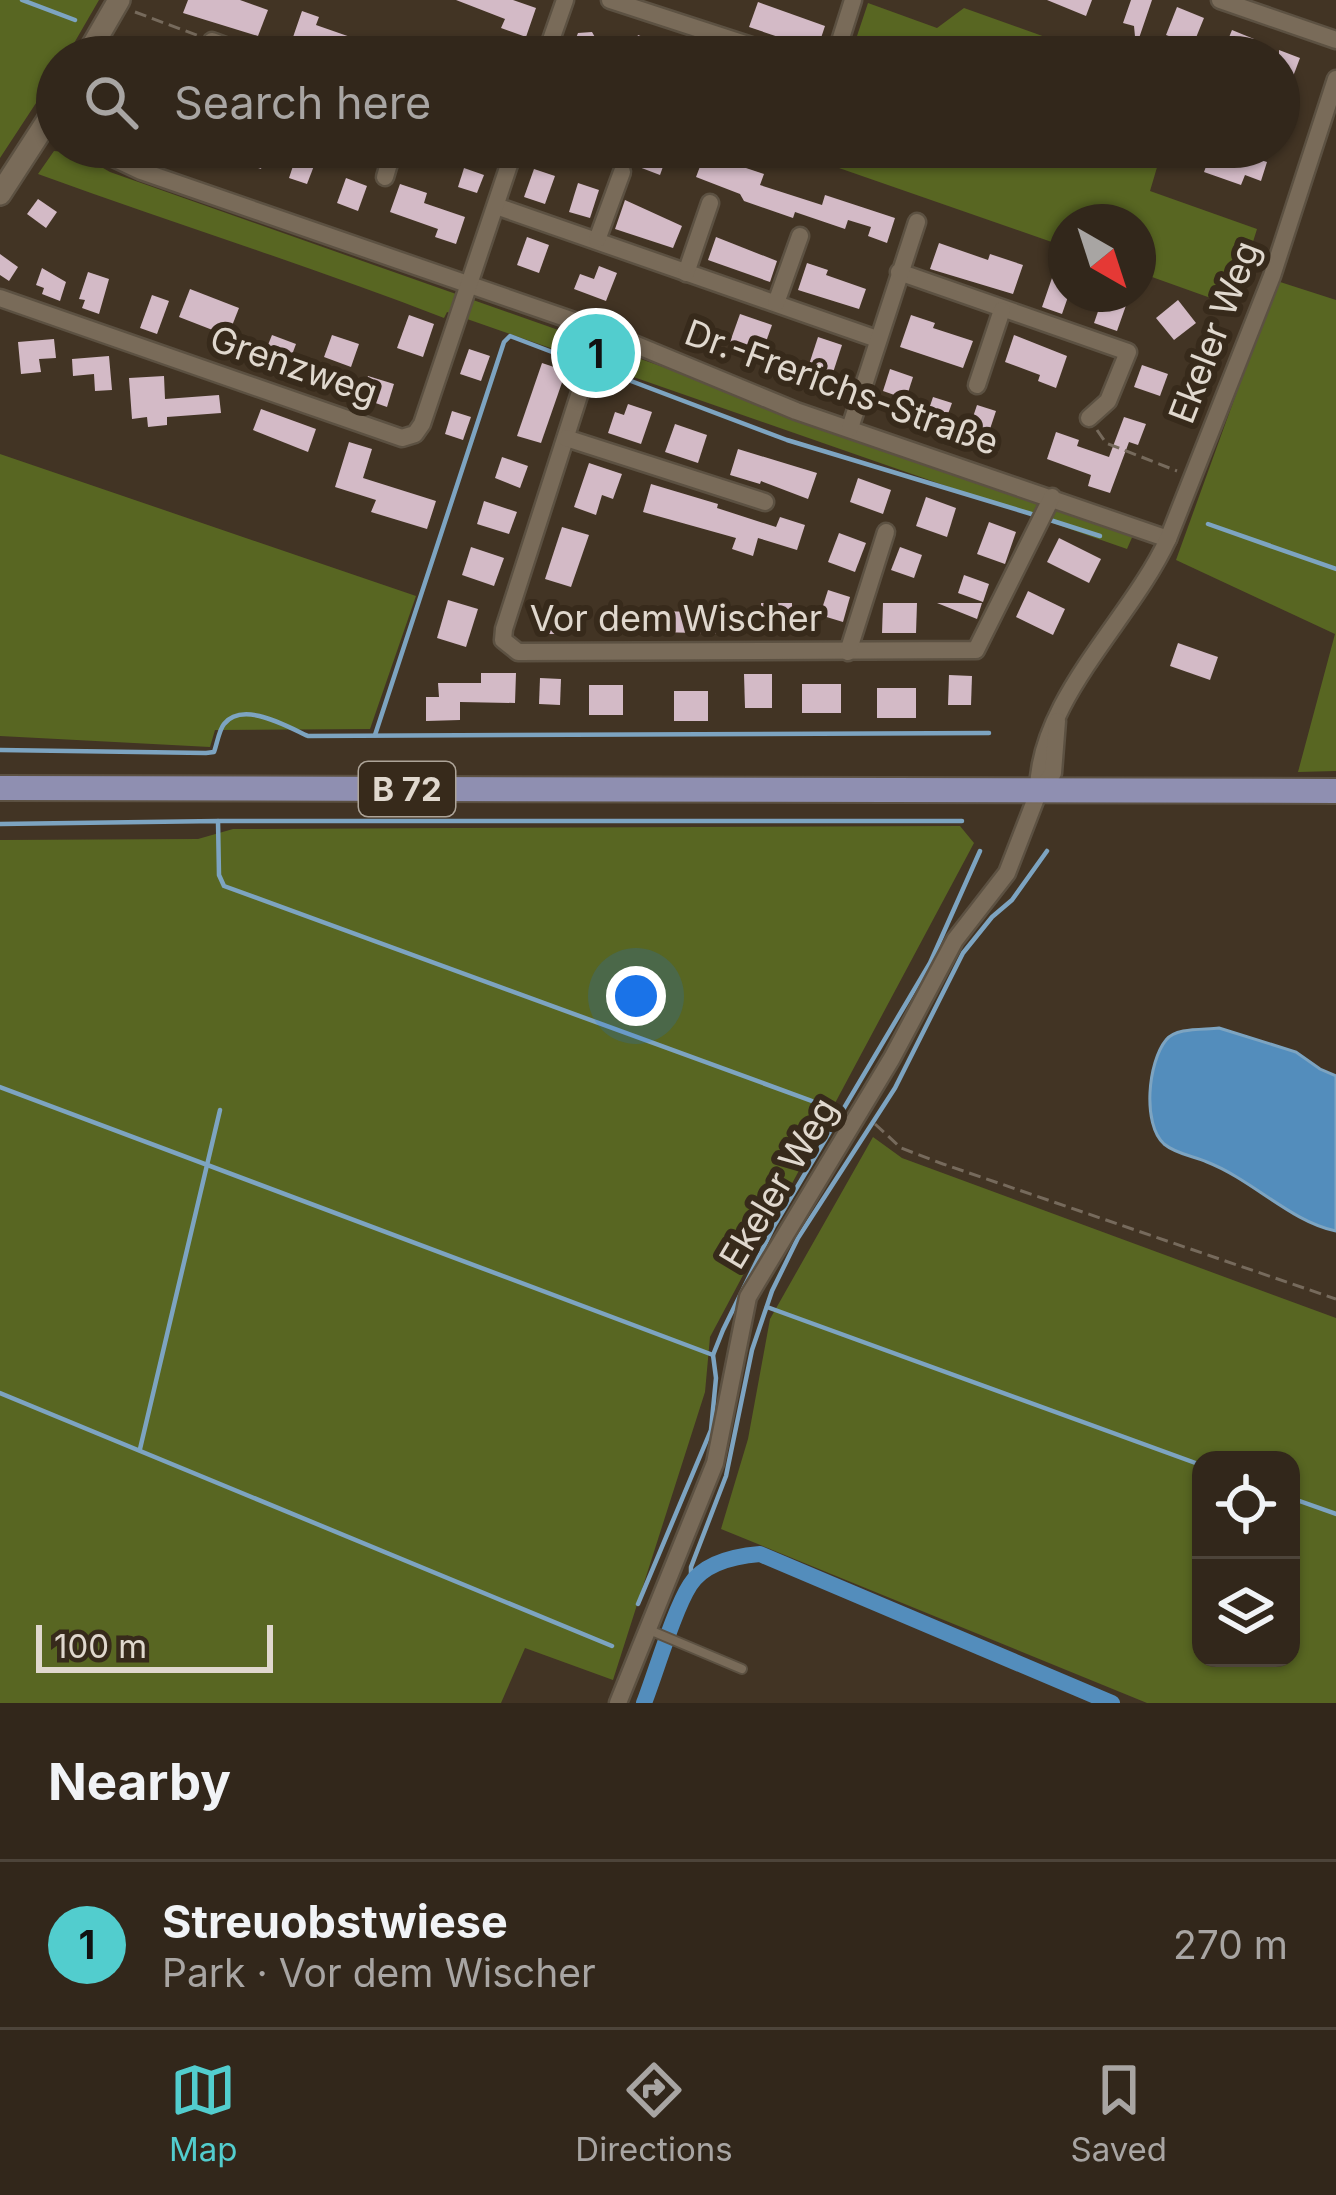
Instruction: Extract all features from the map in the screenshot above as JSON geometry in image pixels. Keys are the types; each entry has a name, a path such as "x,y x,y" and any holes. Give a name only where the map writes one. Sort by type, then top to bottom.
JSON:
{"main road":[{"name":"B 72","path":"0,788 1336,791"}],"street":[{"path":"552,36 565,0"},
{"path":"610,0 720,36"},
{"path":"842,36 853,0"},
{"path":"1220,0 1336,40"},
{"path":"101,36 124,5"},
{"name":"Ekeler Weg","path":"618,1703 654,1632 715,1462 748,1297 892,1058 955,940 1007,873 1038,793 1038,763 1075,685 1153,571 1273,276 1336,80"},
{"path":"0,194 36,143"},
{"name":"Dr.-Frerichs-Straße","path":"135,168 600,329 696,373 1168,538"},
{"path":"385,177 388,168"},
{"path":"470,284 508,168"},
{"path":"597,240 622,172"},
{"path":"686,273 710,203"},
{"path":"496,206 877,339"},
{"path":"850,428 917,222"},
{"path":"776,303 800,236"},
{"path":"899,272 1128,352 1108,401 1089,418"},
{"name":"Grenzweg","path":"0,298 402,438 415,434 422,424 470,284"},
{"path":"977,385 1002,310"},
{"name":"Vor dem Wischer","path":"600,329 504,629 503,640 518,652 976,650 1052,497"},
{"path":"566,439 765,502"},
{"name":"Vor dem Wischer","path":"848,652 886,532"}],"lane":[{"path":"654,1632 742,1669"}],"path":[{"path":"124,5 202,36"},
{"path":"1089,418 1106,443 1179,472"},
{"path":"870,1119 901,1148 963,1172 1336,1299"}],"green space":[{"path":"0,0 99,0 78,36 36,36 36,103 0,158"},
{"path":"868,3 937,28 964,8 1042,36 857,36"},
{"path":"42,168 103,168 1134,533 1127,549 447,312 444,318 38,174"},
{"path":"839,168 1157,168 1150,191 1257,229 1233,306 1156,278 1156,204 1048,204 1048,241"},
{"path":"1277,281 1336,300 1336,771 1298,772 1335,634 1176,560"},
{"path":"0,454 416,596 370,729 215,730 210,747 0,736"},
{"path":"960,826 974,843 710,1337 705,1392 613,1680 525,1648 501,1703 0,1703 0,840 198,839 233,829"},
{"path":"873,1137 902,1158 1336,1318 1336,1703 1147,1703 721,1529 748,1439 770,1319"}],"water":[{"path":"1219,1028 1296,1052 1336,1076 1336,1231 1303,1219 1224,1170 1174,1150 1157,1135 1150,1093 1160,1050 1176,1033"}],"building":[{"path":"188,0 240,0 268,10 258,36 183,13"},
{"path":"456,0 513,0 536,8 526,36 501,28 505,19"},
{"path":"1047,0 1092,0 1086,16"},
{"path":"1131,0 1152,0 1140,36 1135,36 1134,26 1123,23"},
{"path":"758,2 825,26 822,36 776,36 749,27"},
{"path":"1177,7 1204,18 1197,36 1166,35"},
{"path":"302,11 319,17 316,25 348,36 293,36"},
{"path":"292,168 313,168 307,184 289,178"},
{"path":"464,168 484,175 477,193 458,187"},
{"path":"699,168 746,168 764,174 760,185 822,205 825,195 895,218 887,243 868,236 871,227 848,220 845,229 795,212 793,218 696,177"},
{"path":"1205,168 1265,168 1261,181 1245,175 1241,185 1204,172"},
{"path":"534,169 555,176 545,204 524,197"},
{"path":"346,178 367,186 358,211 337,203"},
{"path":"578,183 599,190 590,218 569,212"},
{"path":"400,184 427,193 424,203 465,217 456,244 435,237 438,229 390,212"},
{"path":"38,199 57,212 46,228 27,214"},
{"path":"625,200 682,226 673,248 615,229"},
{"path":"527,237 549,245 539,273 517,265"},
{"path":"716,237 777,261 770,282 708,260"},
{"path":"939,243 988,260 990,254 1023,265 1013,294 930,269"},
{"path":"0,254 18,267 9,281 0,275"},
{"path":"807,263 866,289 859,309 798,290"},
{"path":"599,266 617,273 606,301 574,289 580,274 594,279"},
{"path":"42,268 66,282 60,301 42,294 44,288 36,285"},
{"path":"88,272 109,279 99,314 82,308 85,300 79,299"},
{"path":"190,289 239,308 228,336 179,317"},
{"path":"152,295 169,301 157,334 140,328"},
{"path":"1178,300 1196,323 1174,340 1156,318"},
{"path":"1098,312 1124,312 1117,331 1094,323"},
{"path":"740,314 772,325 762,353 730,342"},
{"path":"409,315 434,324 423,357 397,348"},
{"path":"911,315 973,341 963,368 900,347"},
{"path":"272,335 296,344 284,376 259,367"},
{"path":"332,335 359,344 351,367 324,357"},
{"path":"1014,335 1067,356 1056,388 1038,381 1040,375 1005,362"},
{"path":"818,337 842,345 826,394 802,386"},
{"path":"54,339 56,358 39,359 41,372 21,374 18,342"},
{"path":"469,349 490,356 481,381 460,374"},
{"path":"109,356 112,390 95,391 94,374 73,376 72,359"},
{"path":"542,363 566,371 541,443 517,436"},
{"path":"1142,365 1168,374 1160,396 1134,387"},
{"path":"890,369 913,377 906,399 883,391"},
{"path":"164,376 165,399 219,395 221,413 167,417 167,425 148,427 147,417 132,419 129,378"},
{"path":"368,376 394,384 387,407 361,398"},
{"path":"933,397 952,403 941,433 923,427"},
{"path":"628,404 652,412 641,444 608,433 615,412 624,415"},
{"path":"977,405 996,411 988,435 969,429"},
{"path":"261,409 316,429 308,452 253,430"},
{"path":"452,411 471,417 463,440 445,434"},
{"path":"1124,417 1146,424 1138,445 1129,442 1110,493 1088,486 1091,475 1047,459 1056,432 1079,440 1077,446 1109,457"},
{"path":"675,424 707,435 698,463 665,452"},
{"path":"349,442 372,449 363,478 436,501 427,529 371,512 376,500 335,487"},
{"path":"738,449 817,473 808,499 730,475"},
{"path":"502,457 528,466 520,488 495,478"},
{"path":"589,463 622,474 613,499 602,495 596,515 574,507"},
{"path":"858,478 891,490 883,514 850,502"},
{"path":"651,484 776,527 780,517 805,525 797,550 758,538 753,556 732,549 736,538 643,512"},
{"path":"926,497 956,508 947,537 916,526"},
{"path":"484,501 517,512 509,534 477,524"},
{"path":"989,522 1016,532 1005,564 977,554"},
{"path":"562,527 589,535 571,587 545,579"},
{"path":"839,533 866,543 855,572 828,562"},
{"path":"1059,538 1101,559 1089,583 1047,562"},
{"path":"471,547 504,558 494,586 462,575"},
{"path":"900,547 922,555 914,578 891,570"},
{"path":"964,575 989,584 983,602 958,593"},
{"path":"828,590 850,597 843,622 820,615"},
{"path":"1028,591 1065,609 1053,635 1016,617"},
{"path":"448,600 478,609 466,647 437,638"},
{"path":"761,603 792,603 792,634 761,634"},
{"path":"883,603 917,603 916,633 882,633"},
{"path":"937,603 982,603 977,619"},
{"path":"633,610 633,633 605,633 604,611"},
{"path":"658,611 734,613 734,634 658,632"},
{"path":"565,612 566,634 542,634 541,613"},
{"path":"1178,643 1218,657 1210,680 1170,666"},
{"path":"481,673 516,673 515,703 460,702 460,720 426,721 426,697 439,697 438,683 481,683"},
{"path":"744,674 772,674 772,708 745,708"},
{"path":"949,675 972,676 971,705 948,705"},
{"path":"540,678 561,679 560,705 539,704"},
{"path":"802,684 841,684 841,713 802,713"},
{"path":"589,685 623,685 623,715 589,715"},
{"path":"877,688 916,688 916,718 877,718"},
{"path":"674,691 708,691 708,721 674,721"}],"waterway":[{"path":"22,0 75,20"},
{"path":"375,735 504,342 510,336 581,363"},
{"path":"594,367 787,440 1038,516"},
{"path":"1050,520 1100,536"},
{"path":"1208,524 1336,569"},
{"path":"0,750 214,752 224,724 242,714 266,718 308,736 989,733"},
{"path":"218,821 962,821"},
{"path":"0,824 218,821 219,875 224,886 842,1112"},
{"path":"638,1604 711,1430 716,1378 713,1355 723,1330 774,1226 930,963 980,851"},
{"path":"691,1583 691,1567 726,1476 752,1350 772,1291 798,1238 895,1088 963,953 1012,900 1047,851"},
{"path":"0,1087 713,1355"},
{"path":"140,1449 220,1110"},
{"path":"767,1307 1192,1462"},
{"path":"0,1393 612,1646"},
{"path":"1300,1501 1336,1514"},
{"path":"644,1703 672,1625 696,1577 731,1559 760,1554 1112,1703"}],"place":[{"name":"Streuobstwiese","path":"596,353"}]}
